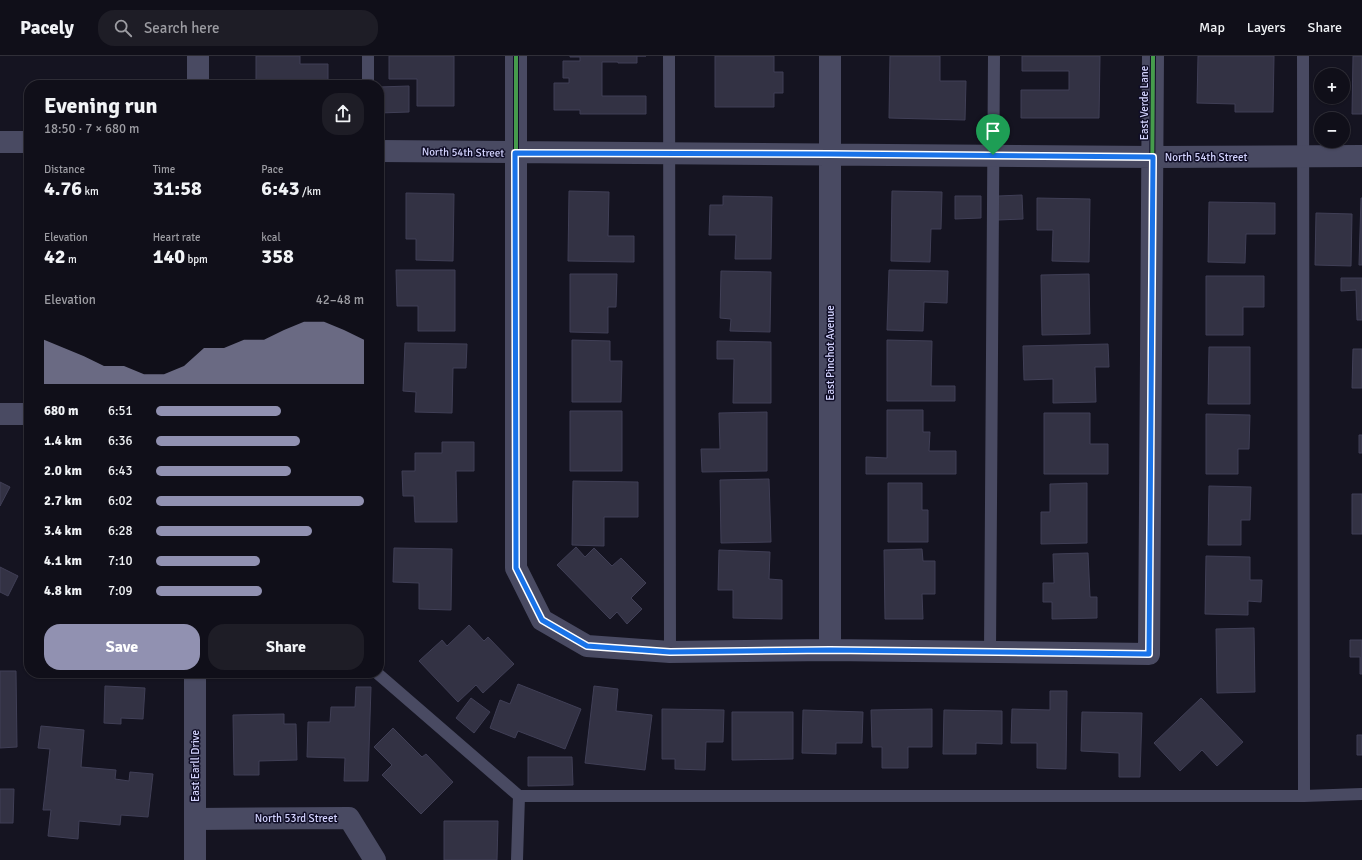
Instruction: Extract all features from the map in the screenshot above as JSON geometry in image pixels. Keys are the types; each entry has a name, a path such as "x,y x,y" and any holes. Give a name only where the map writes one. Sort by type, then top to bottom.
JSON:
{"street":[{"path":"198,56 198,80"},
{"path":"516,56 516,568 542,620 587,646 670,652 830,650 990,652"},
{"name":"East Pinchot Avenue","path":"830,56 830,650"},
{"name":"East Verde Lane","path":"990,652 1149,654 1153,56"},
{"path":"0,142 24,142"},
{"name":"North 54th Street","path":"384,151 1153,157 1362,156"},
{"path":"0,414 24,414"},
{"name":"East Earll Drive","path":"195,678 195,860"},
{"name":"North 53rd Street","path":"195,819 349,818 375,860"}],"lane":[{"path":"368,56 368,80"},
{"path":"669,56 670,652"},
{"path":"990,652 994,56"},
{"path":"1303,56 1304,796"},
{"path":"383,678 519,796 1304,796 1362,794"},
{"path":"517,860 519,796"}],"building":[{"path":"256,56 300,56 300,64 328,64 328,80 256,80"},
{"path":"389,56 454,56 454,106 417,106 417,79 389,79"},
{"path":"570,56 637,56 637,63 602,62 602,96 646,96 646,114 580,114 580,110 554,110 554,83 569,83 569,78 563,78 563,61 580,61 580,57"},
{"path":"715,56 774,56 774,72 783,72 783,93 774,93 774,107 715,107"},
{"path":"890,56 940,56 940,81 966,81 965,120 889,118"},
{"path":"1022,56 1100,56 1099,118 1021,118 1021,90 1069,90 1069,71 1022,71"},
{"path":"1198,56 1274,56 1273,112 1235,112 1235,104 1197,103"},
{"path":"1353,56 1362,56 1362,114 1352,114"},
{"path":"409,86 409,112 384,113 384,87"},
{"path":"569,191 609,192 608,236 634,236 634,262 568,261"},
{"path":"892,191 942,192 941,229 931,229 930,262 891,261"},
{"path":"406,193 454,194 453,261 416,260 416,239 406,239"},
{"path":"1022,195 1023,219 998,220 998,196"},
{"path":"723,196 772,197 771,259 735,259 736,235 709,235 710,205 723,205"},
{"path":"955,196 981,196 981,218 955,219"},
{"path":"1037,198 1090,199 1089,262 1052,261 1053,230 1037,230"},
{"path":"1361,198 1362,265 1359,265"},
{"path":"1209,202 1275,203 1275,234 1246,234 1245,263 1208,262"},
{"path":"1316,213 1352,214 1351,266 1315,265"},
{"path":"396,270 455,270 455,331 418,331 418,306 397,306"},
{"path":"889,270 948,271 947,303 924,302 923,331 887,330"},
{"path":"721,271 771,272 770,332 730,331 731,319 720,318"},
{"path":"570,274 617,274 616,307 608,307 608,333 570,332"},
{"path":"1089,274 1090,334 1042,335 1041,275"},
{"path":"1206,276 1264,276 1264,307 1243,307 1243,335 1206,335"},
{"path":"1341,278 1362,278 1362,320 1357,320 1356,290 1341,291"},
{"path":"572,340 610,341 610,361 622,361 621,402 572,402"},
{"path":"887,340 932,341 931,386 955,386 955,401 887,401"},
{"path":"717,341 771,342 771,403 733,403 734,359 717,359"},
{"path":"405,343 467,344 466,368 453,368 452,413 415,412 416,392 403,391"},
{"path":"1108,344 1109,367 1095,367 1096,402 1053,403 1053,379 1024,380 1023,346"},
{"path":"1209,347 1250,347 1250,404 1208,404"},
{"path":"1353,349 1362,349 1362,388 1352,388"},
{"path":"887,410 923,410 923,432 930,432 929,451 956,451 956,474 866,474 866,457 887,458"},
{"path":"570,411 622,411 622,471 570,471"},
{"path":"767,412 767,471 702,472 701,449 720,449 719,413"},
{"path":"1044,413 1090,413 1090,444 1108,444 1108,474 1044,474"},
{"path":"1206,414 1250,415 1249,449 1238,449 1238,474 1206,474"},
{"path":"1359,435 1362,435 1362,453 1359,453"},
{"path":"442,442 474,442 474,471 456,471 457,522 415,522 414,496 403,496 402,471 415,471 415,453 442,453"},
{"path":"769,479 771,542 721,543 720,480"},
{"path":"573,481 638,482 638,517 604,517 604,546 572,545"},
{"path":"0,482 10,487 0,506"},
{"path":"888,483 922,483 922,510 928,510 928,542 888,542"},
{"path":"1087,483 1087,543 1041,544 1041,512 1050,512 1050,484"},
{"path":"1209,486 1251,487 1250,520 1241,520 1241,545 1208,545"},
{"path":"1352,494 1362,494 1362,534 1352,534"},
{"path":"576,547 585,557 594,548 612,566 621,558 646,583 631,598 642,609 627,624 617,612 610,619 557,565"},
{"path":"394,548 452,549 451,610 419,609 419,583 393,582"},
{"path":"922,549 923,561 935,561 935,594 922,594 923,619 885,619 884,550"},
{"path":"719,550 770,552 769,579 782,580 782,619 733,618 733,590 718,590"},
{"path":"1088,553 1090,597 1097,597 1097,618 1052,619 1052,602 1043,602 1043,583 1054,583 1053,554"},
{"path":"1206,556 1250,557 1250,580 1262,580 1261,602 1248,601 1248,615 1205,614"},
{"path":"0,567 18,576 8,596 0,592"},
{"path":"469,625 484,641 488,637 514,664 483,693 476,685 458,702 419,661 442,640 447,646"},
{"path":"1254,628 1255,692 1217,693 1216,629"},
{"path":"1350,640 1362,640 1362,674 1360,674 1360,657 1350,657"},
{"path":"0,671 16,671 17,747 0,748"},
{"path":"518,684 581,709 565,749 518,731 515,738 490,728 500,700 510,704"},
{"path":"105,686 145,688 143,719 121,718 121,724 104,723"},
{"path":"594,686 618,689 616,711 652,715 645,770 585,763"},
{"path":"356,687 371,687 368,781 344,781 345,758 307,757 308,722 330,722 331,707 355,707"},
{"path":"1050,691 1067,691 1066,769 1037,768 1037,743 1011,743 1012,709 1050,710"},
{"path":"471,698 490,712 474,733 456,718"},
{"path":"1201,698 1243,742 1217,766 1202,750 1180,771 1154,743"},
{"path":"662,709 724,710 723,742 706,742 705,770 675,769 675,759 662,759"},
{"path":"932,709 932,747 908,747 908,768 882,768 882,747 872,747 871,710"},
{"path":"803,710 863,712 862,743 836,743 836,754 802,753"},
{"path":"944,710 1002,711 1002,744 976,743 976,754 943,754"},
{"path":"732,712 793,712 793,759 732,760"},
{"path":"1082,712 1142,713 1140,777 1119,777 1119,753 1081,751"},
{"path":"284,714 284,724 296,724 297,760 259,761 259,775 234,775 233,715"},
{"path":"41,726 84,730 81,767 116,770 115,779 129,781 130,772 153,774 148,817 121,815 120,825 79,821 78,839 48,836 51,810 43,810 50,749 38,748"},
{"path":"393,728 422,757 426,754 453,782 421,814 382,775 392,765 374,747"},
{"path":"1357,735 1362,735 1362,755 1357,755"},
{"path":"528,757 572,757 573,785 528,786"},
{"path":"0,789 14,789 13,823 0,823"},
{"path":"444,821 498,821 497,860 444,860"}],"cycle path":[{"path":"516,56 516,568 542,620 587,646 670,652 830,650 1149,654 1153,56"}],"route":[{"path":"515,153 993,155 1153,157 1149,654 830,650 670,652 587,646 542,620 516,568 515,153"}]}
